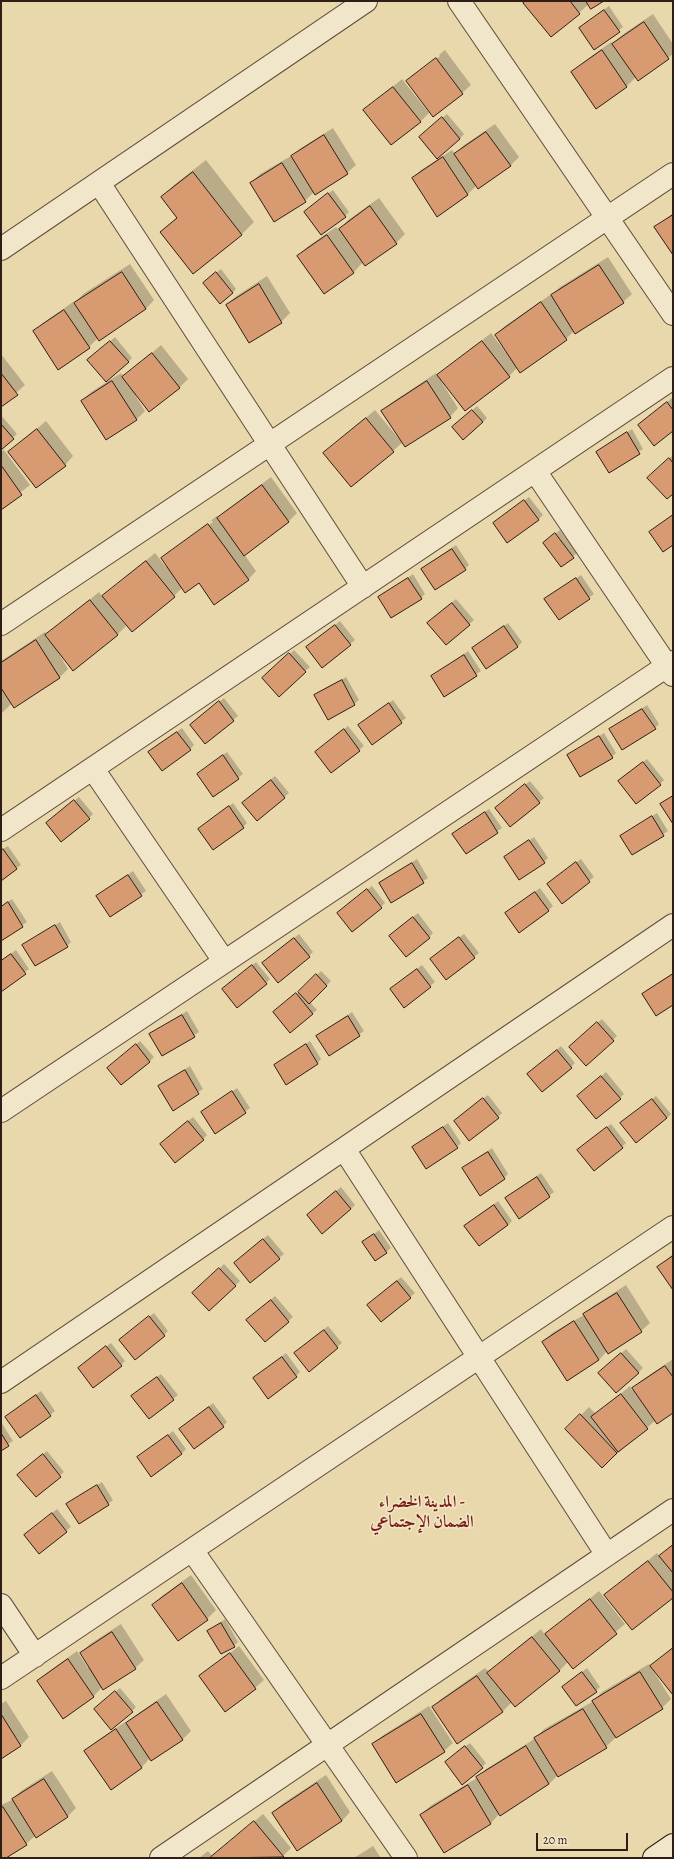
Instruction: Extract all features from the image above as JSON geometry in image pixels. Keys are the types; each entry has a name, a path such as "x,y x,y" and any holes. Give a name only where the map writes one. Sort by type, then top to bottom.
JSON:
{"street":[{"path":"1,249 366,1"},
{"path":"459,1 673,314"},
{"path":"1,624 673,174"},
{"path":"99,183 363,587"},
{"path":"1,830 673,378"},
{"path":"1,1110 224,961 671,668 535,471"},
{"path":"93,768 224,961"},
{"path":"1,1382 673,925"},
{"path":"344,1149 607,1554"},
{"path":"1,1678 673,1227"},
{"path":"161,1858 673,1510"},
{"path":"192,1550 406,1858"},
{"path":"1,1606 35,1656"},
{"path":"654,1858 673,1845"}],"building":[{"path":"526,1 570,1 580,14 551,37 523,3"},
{"path":"586,1 604,1 591,9"},
{"path":"604,10 620,32 594,50 579,28"},
{"path":"644,22 669,59 638,81 612,44"},
{"path":"602,50 627,87 596,109 571,72"},
{"path":"436,58 463,94 433,117 406,81"},
{"path":"393,87 421,122 391,145 363,110"},
{"path":"442,117 460,139 437,159 419,137"},
{"path":"486,132 511,166 478,189 454,154"},
{"path":"324,135 348,174 315,195 291,156"},
{"path":"443,157 468,195 437,217 412,178"},
{"path":"282,163 306,202 274,222 250,183"},
{"path":"193,172 242,235 193,274 160,232 177,218 161,197"},
{"path":"328,193 346,217 321,235 304,212"},
{"path":"370,206 397,244 365,266 339,229"},
{"path":"673,215 673,255 654,227"},
{"path":"327,235 354,273 324,294 297,256"},
{"path":"599,265 624,303 575,334 551,295"},
{"path":"122,272 146,309 99,341 74,303"},
{"path":"216,272 233,293 220,304 203,283"},
{"path":"259,284 282,323 249,343 226,305"},
{"path":"541,302 567,340 520,373 495,335"},
{"path":"64,310 90,348 58,370 33,331"},
{"path":"110,341 129,362 106,382 87,360"},
{"path":"482,341 510,377 465,411 437,375"},
{"path":"152,353 180,388 149,412 122,377"},
{"path":"1,373 18,395 1,407"},
{"path":"112,381 137,420 106,440 81,401"},
{"path":"427,381 451,418 405,447 381,411"},
{"path":"667,402 673,410 673,431 654,446 638,425"},
{"path":"472,410 483,422 463,440 452,427"},
{"path":"366,418 394,452 351,487 323,453"},
{"path":"1,424 14,439 1,450"},
{"path":"37,429 66,466 36,488 8,452"},
{"path":"627,432 640,454 609,473 596,452"},
{"path":"669,458 673,463 673,494 667,499 647,478"},
{"path":"1,465 22,495 1,510"},
{"path":"262,485 289,522 244,556 217,518"},
{"path":"524,500 539,520 507,543 493,523"},
{"path":"673,515 673,545 663,552 649,532"},
{"path":"208,524 249,580 214,605 199,583 185,593 161,558"},
{"path":"555,533 574,558 561,567 543,543"},
{"path":"452,549 466,570 435,590 421,569"},
{"path":"146,561 175,597 132,632 102,596"},
{"path":"408,578 422,599 391,618 378,597"},
{"path":"576,578 590,599 559,620 544,599"},
{"path":"90,600 118,635 73,671 45,635"},
{"path":"452,603 470,625 446,645 427,623"},
{"path":"335,625 351,645 322,668 306,647"},
{"path":"504,626 518,647 486,669 472,648"},
{"path":"36,640 60,678 14,708 1,688 1,663"},
{"path":"289,653 306,672 279,697 262,678"},
{"path":"464,655 477,676 444,697 431,676"},
{"path":"342,680 355,705 328,720 314,695"},
{"path":"219,701 234,721 205,744 190,725"},
{"path":"389,703 402,723 372,745 358,725"},
{"path":"642,709 656,729 622,750 609,729"},
{"path":"344,729 360,751 331,773 315,752"},
{"path":"177,732 191,750 162,771 148,752"},
{"path":"599,736 613,758 580,777 567,755"},
{"path":"223,755 239,779 213,797 197,774"},
{"path":"643,762 661,785 636,804 618,781"},
{"path":"271,780 285,798 257,821 242,803"},
{"path":"525,784 540,803 510,827 495,808"},
{"path":"673,796 673,824 660,804"},
{"path":"74,800 90,819 61,842 46,823"},
{"path":"229,806 244,828 213,850 198,829"},
{"path":"485,812 498,833 466,854 452,834"},
{"path":"652,816 664,836 632,855 620,836"},
{"path":"529,840 545,863 519,880 504,857"},
{"path":"3,849 17,869 1,881 1,851"},
{"path":"576,862 590,882 562,904 547,884"},
{"path":"412,863 424,883 391,903 379,883"},
{"path":"128,875 142,896 110,917 96,896"},
{"path":"367,889 382,908 352,932 337,913"},
{"path":"535,892 549,911 519,933 505,913"},
{"path":"8,902 23,927 1,941 1,907"},
{"path":"413,917 430,938 406,957 389,936"},
{"path":"55,925 68,947 35,966 22,945"},
{"path":"459,937 475,958 446,980 430,959"},
{"path":"294,938 310,957 278,983 262,963"},
{"path":"11,954 26,974 1,992 1,961"},
{"path":"252,965 267,984 237,1008 222,989"},
{"path":"417,969 431,987 404,1008 390,989"},
{"path":"316,974 327,986 309,1004 298,992"},
{"path":"673,974 673,1005 656,1016 642,994"},
{"path":"296,993 313,1014 290,1033 273,1012"},
{"path":"182,1015 195,1037 162,1056 149,1034"},
{"path":"348,1016 360,1036 329,1056 316,1036"},
{"path":"597,1022 614,1041 586,1066 569,1047"},
{"path":"136,1044 150,1062 121,1085 107,1068"},
{"path":"306,1044 318,1064 286,1085 274,1065"},
{"path":"557,1050 572,1068 542,1092 527,1074"},
{"path":"185,1070 199,1094 173,1111 158,1086"},
{"path":"601,1076 621,1099 596,1119 577,1096"},
{"path":"232,1091 246,1113 215,1134 201,1112"},
{"path":"483,1098 499,1118 469,1141 454,1121"},
{"path":"652,1099 667,1118 636,1143 620,1123"},
{"path":"188,1121 204,1140 175,1163 160,1144"},
{"path":"443,1127 458,1148 426,1169 412,1147"},
{"path":"607,1127 623,1148 594,1171 577,1150"},
{"path":"488,1152 505,1179 480,1196 462,1168"},
{"path":"537,1177 550,1197 519,1219 505,1198"},
{"path":"336,1191 351,1209 322,1234 307,1215"},
{"path":"494,1205 508,1225 479,1246 464,1226"},
{"path":"374,1234 387,1253 375,1261 362,1242"},
{"path":"263,1239 280,1259 250,1283 234,1263"},
{"path":"673,1256 673,1290 657,1267"},
{"path":"219,1268 236,1286 209,1311 192,1293"},
{"path":"397,1281 411,1298 381,1322 367,1305"},
{"path":"617,1293 642,1332 608,1354 583,1314"},
{"path":"271,1300 289,1322 265,1342 246,1320"},
{"path":"149,1316 165,1336 135,1360 119,1340"},
{"path":"574,1321 599,1360 567,1381 542,1342"},
{"path":"324,1330 338,1348 309,1372 294,1353"},
{"path":"106,1346 122,1366 93,1388 78,1368"},
{"path":"621,1353 639,1373 616,1393 598,1373"},
{"path":"282,1357 297,1377 268,1399 253,1378"},
{"path":"665,1366 673,1377 673,1413 657,1424 632,1388"},
{"path":"157,1377 174,1400 149,1419 131,1396"},
{"path":"621,1394 648,1429 618,1452 591,1417"},
{"path":"36,1395 51,1416 20,1438 5,1417"},
{"path":"209,1407 224,1427 194,1449 179,1429"},
{"path":"580,1414 617,1453 602,1468 565,1429"},
{"path":"1,1433 9,1446 1,1451"},
{"path":"168,1435 182,1454 151,1477 137,1457"},
{"path":"43,1454 61,1477 36,1497 17,1475"},
{"path":"97,1485 109,1505 79,1524 66,1504"},
{"path":"52,1513 67,1532 39,1554 24,1535"},
{"path":"673,1545 673,1573 659,1556"},
{"path":"648,1561 673,1592 673,1598 632,1630 604,1595"},
{"path":"182,1583 208,1620 178,1641 152,1605"},
{"path":"590,1599 617,1634 573,1669 545,1634"},
{"path":"221,1623 235,1647 221,1654 207,1631"},
{"path":"112,1632 136,1669 103,1690 80,1653"},
{"path":"532,1637 560,1671 515,1707 487,1673"},
{"path":"673,1648 673,1695 650,1666"},
{"path":"230,1653 256,1689 225,1712 199,1676"},
{"path":"68,1659 94,1697 63,1719 37,1681"},
{"path":"582,1672 597,1692 576,1706 562,1687"},
{"path":"640,1672 663,1709 616,1738 592,1701"},
{"path":"477,1676 503,1712 457,1744 432,1707"},
{"path":"115,1691 133,1712 111,1730 94,1709"},
{"path":"157,1702 183,1740 151,1761 126,1723"},
{"path":"583,1709 607,1748 558,1777 534,1738"},
{"path":"1,1714 21,1746 1,1759"},
{"path":"421,1714 445,1752 396,1783 372,1744"},
{"path":"116,1729 142,1768 111,1790 84,1751"},
{"path":"465,1746 483,1768 462,1785 445,1762"},
{"path":"526,1746 549,1784 500,1816 476,1777"},
{"path":"44,1779 68,1817 36,1838 12,1799"},
{"path":"317,1783 342,1821 297,1851 272,1813"},
{"path":"468,1785 491,1824 444,1853 420,1815"},
{"path":"3,1807 27,1845 6,1858 1,1858 1,1808"},
{"path":"254,1821 284,1857 211,1857"}],"district":[{"name":"المدينة الخضراء - الضمان الإجتماعي","path":"422,1513"}]}
